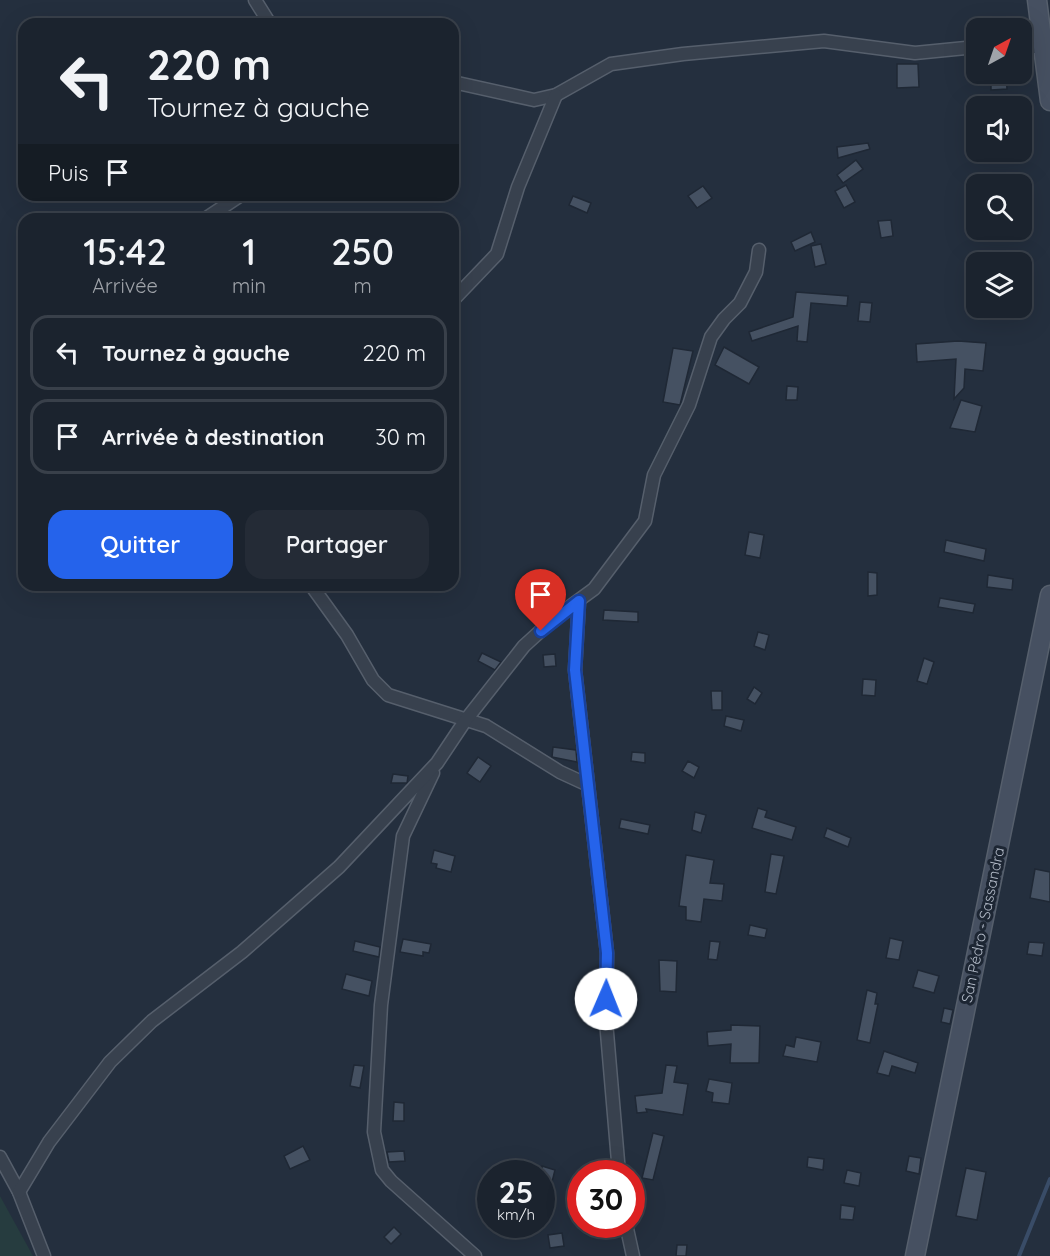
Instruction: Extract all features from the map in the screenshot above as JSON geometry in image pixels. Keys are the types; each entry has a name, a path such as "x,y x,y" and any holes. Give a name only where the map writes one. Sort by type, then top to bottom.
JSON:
{"main road":[{"path":"1037,0 1041,47 1050,101"},
{"name":"San Pédro - Sassandra","path":"915,1256 1050,594"}],"street":[{"path":"255,0 266,18"},
{"path":"459,83 534,100 556,95 611,64 683,54 824,41 915,53 966,48"},
{"path":"1032,47 1041,47"},
{"path":"459,294 497,254 518,187 556,95"},
{"path":"214,213 232,201"},
{"path":"475,1256 391,1181 382,1170 374,1132 381,1005 403,836 437,764 465,721 525,646 594,589 645,521 654,475 689,405 711,337 740,303 756,272 759,250"},
{"path":"315,591 347,635 372,680 388,694 486,726 560,772 586,784"},
{"path":"579,601 575,670 585,743 586,784 607,953 606,1022 618,1160"},
{"path":"19,1192 49,1142 110,1062 152,1021 242,952 339,867 437,764"},
{"path":"0,1157 19,1192 44,1256"},
{"path":"629,1238 633,1256"}],"green space":[{"path":"0,1196 33,1256 0,1256"}],"building":[{"path":"897,64 918,64 919,87 897,88"},
{"path":"991,84 1007,84 1007,89 991,90"},
{"path":"868,143 870,149 838,158 837,147"},
{"path":"856,160 863,169 843,183 837,175"},
{"path":"846,185 855,202 844,208 835,191"},
{"path":"703,186 712,198 697,208 688,196"},
{"path":"573,196 591,203 587,213 569,205"},
{"path":"891,220 893,236 881,238 878,221"},
{"path":"811,232 815,242 795,251 791,242"},
{"path":"821,244 826,264 815,267 811,246"},
{"path":"796,292 848,296 847,306 811,303 807,342 797,341 798,326 752,341 749,332 793,317"},
{"path":"860,302 872,303 870,322 858,321"},
{"path":"958,341 986,343 983,371 965,369 964,388 954,399 956,359 917,362 916,344"},
{"path":"724,347 759,367 749,384 715,365"},
{"path":"673,348 693,351 680,405 663,402"},
{"path":"787,386 798,387 797,400 786,400"},
{"path":"961,400 982,406 975,432 950,428"},
{"path":"749,532 764,535 760,558 745,555"},
{"path":"946,540 986,549 984,561 944,552"},
{"path":"868,572 877,573 877,595 868,596"},
{"path":"988,575 1013,579 1012,590 987,587"},
{"path":"940,598 975,604 973,613 938,607"},
{"path":"604,610 638,612 638,622 603,620"},
{"path":"758,632 769,635 765,650 754,646"},
{"path":"482,653 501,662 495,670 478,661"},
{"path":"555,654 556,666 544,667 543,655"},
{"path":"924,658 934,662 927,684 917,681"},
{"path":"863,679 876,680 875,696 862,695"},
{"path":"754,687 762,693 755,704 747,699"},
{"path":"711,691 722,691 722,710 712,710"},
{"path":"726,716 744,720 741,731 724,726"},
{"path":"553,747 576,750 577,762 552,757"},
{"path":"632,752 645,753 645,763 631,761"},
{"path":"478,757 491,766 480,782 467,773"},
{"path":"688,761 699,767 694,778 682,771"},
{"path":"393,774 408,776 407,783 391,783"},
{"path":"758,808 767,811 765,817 796,827 792,840 752,828"},
{"path":"695,812 706,815 701,833 692,830"},
{"path":"621,819 650,825 648,834 619,828"},
{"path":"827,828 851,838 848,847 824,837"},
{"path":"434,850 455,856 451,872 436,868 437,864 431,863"},
{"path":"771,854 784,856 776,894 765,892"},
{"path":"686,855 714,860 710,883 724,884 722,901 704,899 701,922 686,920 686,907 679,906"},
{"path":"1035,869 1050,872 1050,902 1030,898"},
{"path":"750,925 767,929 765,938 748,935"},
{"path":"890,938 903,941 899,960 886,958"},
{"path":"403,939 431,944 429,953 423,952 423,956 400,952"},
{"path":"355,941 380,947 379,957 353,951"},
{"path":"710,941 720,942 717,960 708,959"},
{"path":"1029,942 1044,943 1042,956 1027,954"},
{"path":"659,960 677,961 676,992 660,991"},
{"path":"918,970 939,976 934,993 913,987"},
{"path":"346,974 372,981 369,996 342,989"},
{"path":"867,990 877,993 875,1004 878,1004 870,1043 857,1040"},
{"path":"944,1008 953,1010 950,1024 941,1022"},
{"path":"731,1025 760,1026 759,1063 730,1063 731,1044 708,1046 707,1032 731,1030"},
{"path":"796,1037 821,1042 817,1062 783,1056 786,1045 794,1047"},
{"path":"884,1051 918,1063 915,1073 892,1066 889,1076 877,1073"},
{"path":"354,1065 364,1066 360,1088 350,1086"},
{"path":"666,1065 677,1066 674,1082 688,1084 683,1115 646,1109 647,1112 637,1113 635,1096 662,1093"},
{"path":"709,1079 732,1083 729,1104 712,1102 713,1093 706,1091"},
{"path":"394,1102 404,1103 404,1121 393,1121"},
{"path":"653,1133 664,1136 653,1180 645,1179 645,1166"},
{"path":"303,1146 310,1160 290,1169 284,1156"},
{"path":"404,1151 405,1161 389,1162 387,1152"},
{"path":"909,1156 921,1158 919,1174 906,1171"},
{"path":"808,1157 824,1159 823,1170 807,1167"},
{"path":"966,1168 986,1172 977,1220 956,1216"},
{"path":"847,1170 861,1173 859,1186 844,1183"},
{"path":"841,1205 855,1207 853,1220 840,1219"},
{"path":"394,1227 401,1234 391,1244 384,1237"},
{"path":"562,1233 564,1246 550,1248 548,1238 555,1238 555,1234"},
{"path":"677,1245 687,1245 686,1256 676,1256"}],"waterway":[{"path":"1019,1256 1050,1179"}],"route":[{"path":"541,631 557,616 579,601 575,670 585,743 586,784 607,953 606,999"}]}
